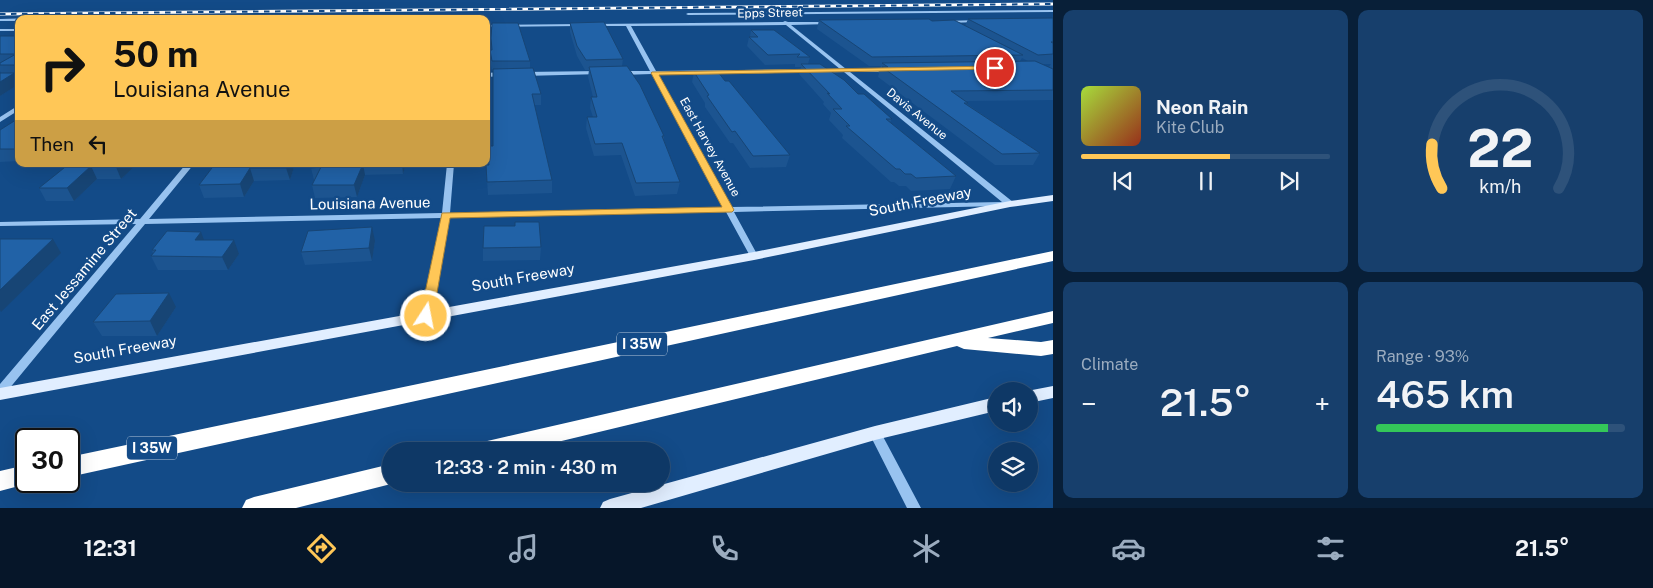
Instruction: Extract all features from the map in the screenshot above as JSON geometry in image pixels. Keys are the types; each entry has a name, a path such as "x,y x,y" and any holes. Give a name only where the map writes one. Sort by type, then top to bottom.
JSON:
{"highway":[{"name":"I 35W","path":"80,464 1049,255"},
{"path":"521,442 1053,317"},
{"path":"947,342 1041,349 1053,348"},
{"path":"254,508 382,476"},
{"path":"0,481 15,478"}],"main road":[{"name":"South Freeway","path":"0,393 754,256 1010,204 1053,198"},
{"path":"1038,395 1053,392"},
{"path":"610,508 875,433 988,406"}],"street":[{"path":"688,14 1053,11"},
{"name":"Davis Avenue","path":"774,13 1010,204"},
{"path":"0,20 15,20"},
{"path":"935,22 984,21"},
{"path":"945,22 954,26"},
{"name":"Epps Street","path":"490,26 836,23"},
{"name":"East Harvey Avenue","path":"628,25 754,256"},
{"path":"0,30 15,30"},
{"path":"616,73 894,70"},
{"path":"490,75 606,73"},
{"path":"0,120 15,110"},
{"name":"East Jessamine Street","path":"0,393 187,167"},
{"path":"426,316 446,215 450,167"},
{"name":"Louisiana Avenue","path":"0,224 1010,204"},
{"path":"875,433 914,508"}],"building":[{"path":"1053,18 1053,42 1051,42 1053,43 1053,54 1038,55 968,19"},
{"path":"929,19 932,21 954,20 1023,55 872,57 819,20"},
{"path":"604,22 623,59 586,60 577,46 570,23"},
{"path":"492,23 518,23 530,61 492,61 490,50 492,50"},
{"path":"751,30 774,30 810,57 797,57 800,54 768,55 749,37 758,37"},
{"path":"0,36 15,36 15,54 0,54"},
{"path":"15,55 15,68 14,65 0,65 0,63"},
{"path":"1035,61 1053,69 1053,90 951,91 968,103 964,103 1040,153 1002,154 882,67 888,67 882,63"},
{"path":"801,64 820,64 844,80 858,94 864,94 892,119 886,119 956,176 916,178 911,174 905,174 900,169 896,169 846,126 850,126 833,109 842,109"},
{"path":"627,66 640,85 664,136 662,136 680,182 636,183 622,143 595,144 587,117 597,117 591,97 597,97 589,67"},
{"path":"533,68 541,94 532,94 552,180 487,182 486,167 490,167 490,146 493,146 493,69"},
{"path":"15,72 15,73 0,82 0,73"},
{"path":"694,72 718,72 725,81 729,81 790,155 753,156 735,131 732,132 707,96 709,95"},
{"path":"15,121 15,149 0,149 0,130"},
{"path":"65,167 90,167 67,188 39,188"},
{"path":"213,167 286,167 250,168 240,184 199,185"},
{"path":"321,167 362,167 354,185 312,185"},
{"path":"515,222 539,222 541,247 483,248 484,226 515,226"},
{"path":"372,227 369,248 301,252 308,231"},
{"path":"167,231 201,232 195,240 234,240 222,257 151,256 156,250 152,250"},
{"path":"0,239 53,239 0,290"},
{"path":"169,293 150,321 93,322 116,294"}],"railway":[{"path":"0,14 1053,4"}],"route":[{"path":"426,316 446,215 729,210 654,73 995,68"}]}
